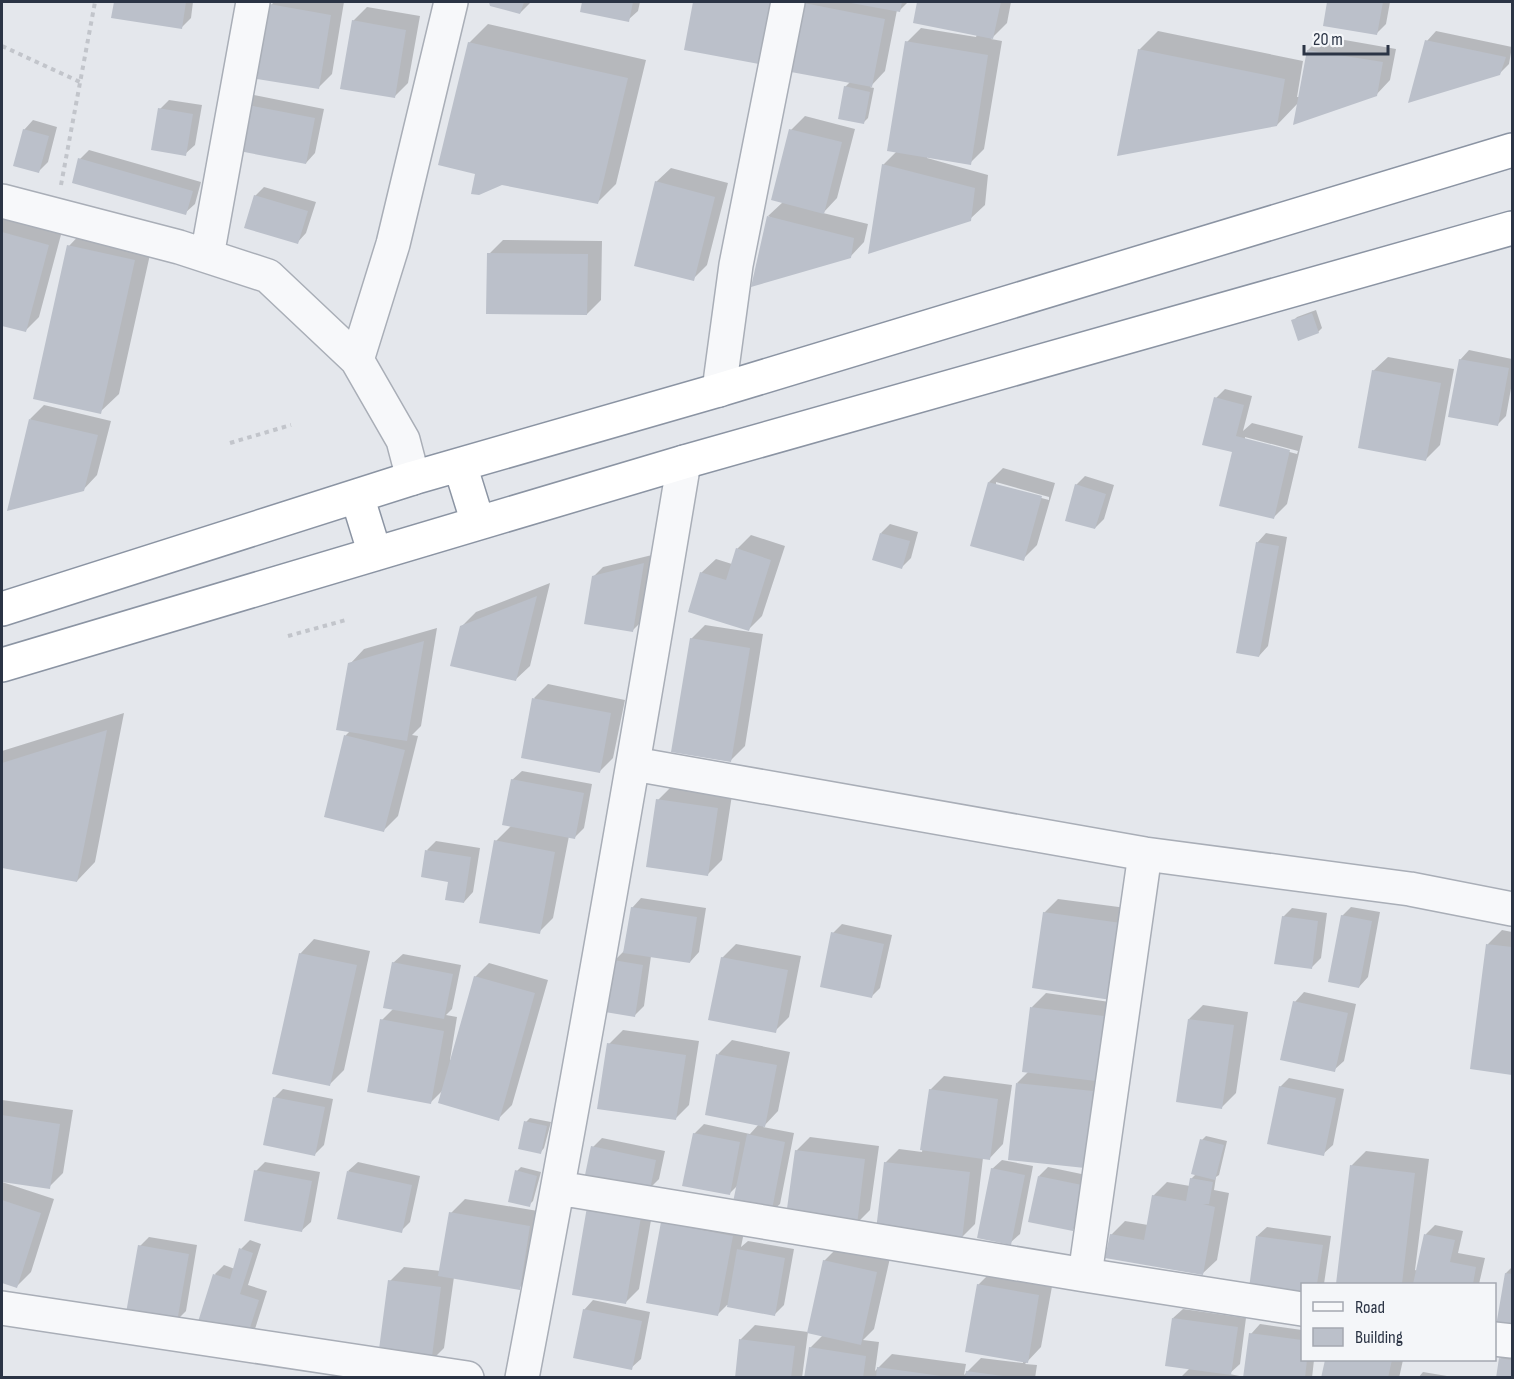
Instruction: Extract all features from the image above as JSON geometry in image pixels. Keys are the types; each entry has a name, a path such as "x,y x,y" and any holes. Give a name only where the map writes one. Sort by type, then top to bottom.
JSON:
{"highway":[{"path":"2,609 413,478 719,390 1512,150"},
{"path":"2,665 684,462 1512,228"},
{"path":"460,465 478,523"},
{"path":"357,496 375,554"}],"street":[{"path":"207,256 253,2"},
{"path":"357,360 393,244 451,2"},
{"path":"719,390 736,266 788,2"},
{"path":"2,201 178,247 268,276 357,360 403,440 413,478"},
{"path":"522,1377 634,764 684,462"},
{"path":"634,764 1144,854 1410,889 1512,909"},
{"path":"1085,1275 1144,854"},
{"path":"558,1188 1301,1309"},
{"path":"2,1308 467,1377"},
{"path":"1496,1339 1512,1341"}],"path":[{"path":"55,215 95,2"},
{"path":"2,46 80,82"},
{"path":"230,443 291,425"},
{"path":"288,636 346,620"}],"building":[{"path":"114,2 186,2 182,29 111,18"},
{"path":"489,2 524,2 520,14 490,6"},
{"path":"582,2 633,2 629,22 580,12"},
{"path":"693,2 771,2 759,64 684,50"},
{"path":"851,2 902,2 900,12"},
{"path":"917,2 1001,2 993,39 913,23"},
{"path":"1327,2 1383,2 1377,35 1323,26"},
{"path":"804,3 885,19 872,87 791,72"},
{"path":"269,4 331,15 319,89 257,79"},
{"path":"352,20 406,30 395,98 340,89"},
{"path":"1425,40 1506,57 1500,75 1408,103"},
{"path":"905,41 988,55 971,165 887,151"},
{"path":"468,42 628,78 598,204 502,185 479,195 471,194 475,174 438,165"},
{"path":"1138,49 1285,79 1277,126 1117,156"},
{"path":"1307,50 1383,62 1377,96 1293,125"},
{"path":"844,86 870,92 864,124 838,119"},
{"path":"243,104 315,118 306,164 234,150"},
{"path":"158,108 193,114 186,156 151,150"},
{"path":"23,129 49,136 39,173 13,166"},
{"path":"789,129 842,142 824,214 771,200"},
{"path":"78,158 193,191 186,215 72,183"},
{"path":"882,164 975,188 971,221 868,254"},
{"path":"655,181 715,197 694,281 634,266"},
{"path":"254,195 308,211 298,244 244,228"},
{"path":"767,216 854,238 851,258 751,287"},
{"path":"2,232 49,245 26,332 2,326"},
{"path":"67,245 135,260 101,414 33,399"},
{"path":"487,253 588,254 587,315 486,314"},
{"path":"1312,313 1319,333 1298,341 1291,320"},
{"path":"1459,359 1509,368 1498,426 1448,417"},
{"path":"1372,370 1441,383 1426,461 1358,448"},
{"path":"1214,397 1244,405 1236,436 1290,450 1274,519 1219,506 1232,452 1202,445"},
{"path":"29,419 98,435 84,491 7,511"},
{"path":"988,482 1042,496 1024,561 970,546"},
{"path":"1075,484 1106,494 1095,529 1065,521"},
{"path":"880,533 910,541 902,569 872,560"},
{"path":"1256,542 1279,546 1259,657 1236,653"},
{"path":"736,548 771,560 749,631 688,612 700,572 726,580"},
{"path":"644,563 633,632 584,624 592,576"},
{"path":"537,596 516,681 450,666 460,626"},
{"path":"690,638 750,648 731,762 671,752"},
{"path":"424,641 407,741 336,730 348,663"},
{"path":"532,698 611,713 600,773 521,758"},
{"path":"107,730 77,882 2,868 2,763"},
{"path":"344,735 405,750 384,832 324,817"},
{"path":"511,779 584,793 575,839 502,825"},
{"path":"656,799 718,808 708,876 646,867"},
{"path":"494,840 555,852 540,934 479,923"},
{"path":"425,850 471,857 464,903 445,900 448,882 421,877"},
{"path":"631,907 697,917 690,963 623,953"},
{"path":"1043,912 1121,923 1111,1000 1032,988"},
{"path":"1341,915 1372,921 1359,988 1328,982"},
{"path":"1282,916 1318,921 1312,969 1274,964"},
{"path":"831,932 884,944 872,998 820,987"},
{"path":"1486,944 1512,947 1512,1075 1470,1069"},
{"path":"299,953 357,965 330,1086 272,1074"},
{"path":"721,957 788,970 776,1033 708,1020"},
{"path":"613,960 643,965 635,1017 605,1012"},
{"path":"392,962 453,974 444,1019 383,1008"},
{"path":"474,976 535,993 499,1121 438,1103"},
{"path":"1293,1001 1348,1013 1335,1072 1280,1060"},
{"path":"1030,1007 1104,1016 1096,1081 1022,1072"},
{"path":"380,1019 444,1031 431,1104 367,1092"},
{"path":"1188,1019 1234,1025 1222,1109 1176,1102"},
{"path":"607,1043 686,1055 676,1120 597,1109"},
{"path":"716,1054 777,1065 765,1127 705,1115"},
{"path":"1016,1083 1093,1091 1085,1168 1008,1160"},
{"path":"1279,1086 1336,1098 1324,1156 1267,1144"},
{"path":"929,1089 998,1099 990,1160 920,1150"},
{"path":"273,1097 325,1107 315,1156 263,1145"},
{"path":"2,1115 60,1124 50,1189 2,1182"},
{"path":"524,1121 547,1126 541,1154 518,1149"},
{"path":"693,1133 740,1142 730,1195 682,1186"},
{"path":"747,1134 785,1142 771,1215 732,1207"},
{"path":"1200,1139 1224,1145 1215,1180 1191,1174"},
{"path":"591,1146 656,1160 650,1190 585,1175"},
{"path":"795,1150 865,1159 857,1225 786,1216"},
{"path":"884,1162 970,1172 962,1240 876,1230"},
{"path":"1350,1165 1415,1173 1402,1283 1336,1283"},
{"path":"991,1168 1025,1175 1011,1245 977,1238"},
{"path":"254,1170 312,1181 302,1232 244,1221"},
{"path":"515,1170 537,1176 530,1207 508,1202"},
{"path":"347,1171 412,1185 402,1233 337,1219"},
{"path":"1038,1176 1082,1185 1073,1231 1028,1222"},
{"path":"1190,1178 1213,1182 1209,1204 1203,1204 1215,1207 1203,1275 1105,1258 1110,1234 1144,1240 1152,1195 1186,1201"},
{"path":"2,1200 41,1213 17,1288 2,1283"},
{"path":"587,1207 641,1217 626,1304 572,1295"},
{"path":"449,1212 530,1226 520,1290 438,1276"},
{"path":"661,1222 733,1236 718,1316 646,1303"},
{"path":"1424,1234 1455,1240 1450,1262 1476,1267 1473,1283 1413,1283"},
{"path":"1256,1236 1323,1245 1317,1283 1301,1283 1301,1296 1249,1288"},
{"path":"138,1245 189,1254 177,1322 126,1313"},
{"path":"239,1248 253,1253 240,1294 259,1300 246,1340 197,1325 213,1274 230,1279"},
{"path":"737,1249 785,1258 775,1316 727,1307"},
{"path":"823,1260 877,1272 861,1345 807,1333"},
{"path":"1505,1273 1512,1274 1512,1329 1496,1326"},
{"path":"388,1280 441,1287 431,1364 378,1357"},
{"path":"977,1284 1039,1295 1028,1363 965,1352"},
{"path":"583,1309 642,1321 632,1370 573,1358"},
{"path":"1172,1318 1238,1327 1231,1375 1165,1366"},
{"path":"1249,1333 1301,1340 1301,1361 1307,1361 1305,1378 1243,1378"},
{"path":"739,1339 795,1346 791,1378 735,1378"},
{"path":"809,1347 866,1356 863,1378 804,1378"},
{"path":"1499,1358 1512,1360 1512,1378 1496,1378"},
{"path":"1325,1361 1392,1361 1388,1378 1321,1378"},
{"path":"877,1367 941,1376 941,1378 876,1378"},
{"path":"966,1371 1003,1376 1003,1378 965,1378"}]}
